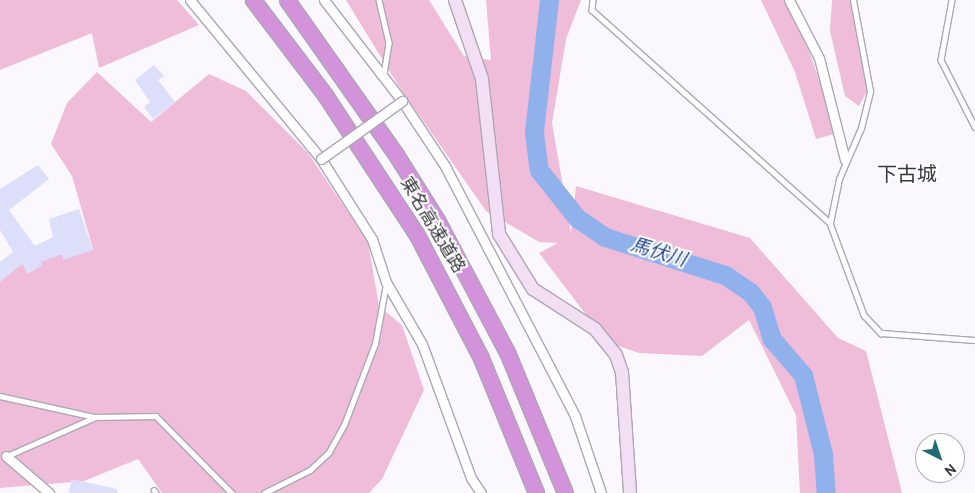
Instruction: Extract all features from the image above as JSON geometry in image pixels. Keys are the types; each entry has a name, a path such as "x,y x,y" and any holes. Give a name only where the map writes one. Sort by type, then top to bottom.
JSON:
{"highway":[{"name":"東名高速道路","path":"254,0 325,95 417,235 482,358 536,493"},
{"name":"東名高速道路","path":"287,0 395,152 437,220 507,352 565,493"}],"main road":[{"path":"455,0 482,79 499,234 533,289 595,329 616,355 622,372 630,493"}],"street":[{"path":"190,0 321,159 372,239 386,282 422,344 472,478 482,493"},
{"path":"324,0 402,101 445,166 575,416 600,493"},
{"path":"789,0 819,58 845,160"},
{"path":"321,159 402,101"},
{"path":"6,456 49,493"}],"lane":[{"path":"380,0 389,43 384,78"},
{"path":"593,0 592,10 830,223 864,315 881,333 975,340"},
{"path":"830,223 845,160 861,128 870,91 854,0"},
{"path":"952,0 941,60 975,127"},
{"path":"264,493 310,470 329,452 344,425 375,344 386,282"},
{"path":"0,396 95,417 156,416 232,493"},
{"path":"6,456 95,417"}],"shaded area":[{"path":"0,0 177,0 199,25 99,68 92,33 0,70"},
{"path":"346,0 429,0 464,56 491,60 486,0 581,0 566,39 552,123 571,233 576,186 750,238 838,338 866,351 902,493 800,493 796,415 749,320 702,356 639,353 607,342 539,253 558,243 539,242 486,211 398,85"},
{"path":"761,0 791,0 838,133 816,139 795,72"},
{"path":"832,0 852,0 870,86 859,106 845,96 830,31"},
{"path":"97,72 151,122 209,74 246,91 308,153 368,242 379,306 402,325 424,390 382,479 369,493 162,493 138,459 84,481 0,488 0,265 93,249 72,176 51,144 67,103"}],"building":[{"path":"154,65 164,76 158,80 175,102 153,119 144,107 150,102 135,80"},
{"path":"38,165 49,179 9,210 35,246 53,237 49,219 79,209 93,250 63,260 62,254 41,262 42,265 28,274 22,264 0,282 0,262 13,252 0,230 0,189"},
{"path":"71,479 117,489 117,493 69,493"}],"waterway":[{"name":"馬伏川","path":"549,0 534,132 539,170 577,218 605,237 725,275 750,292 762,307 772,339 803,375 823,454 826,493"}],"district":[{"name":"下古城","path":"907,176"}]}
